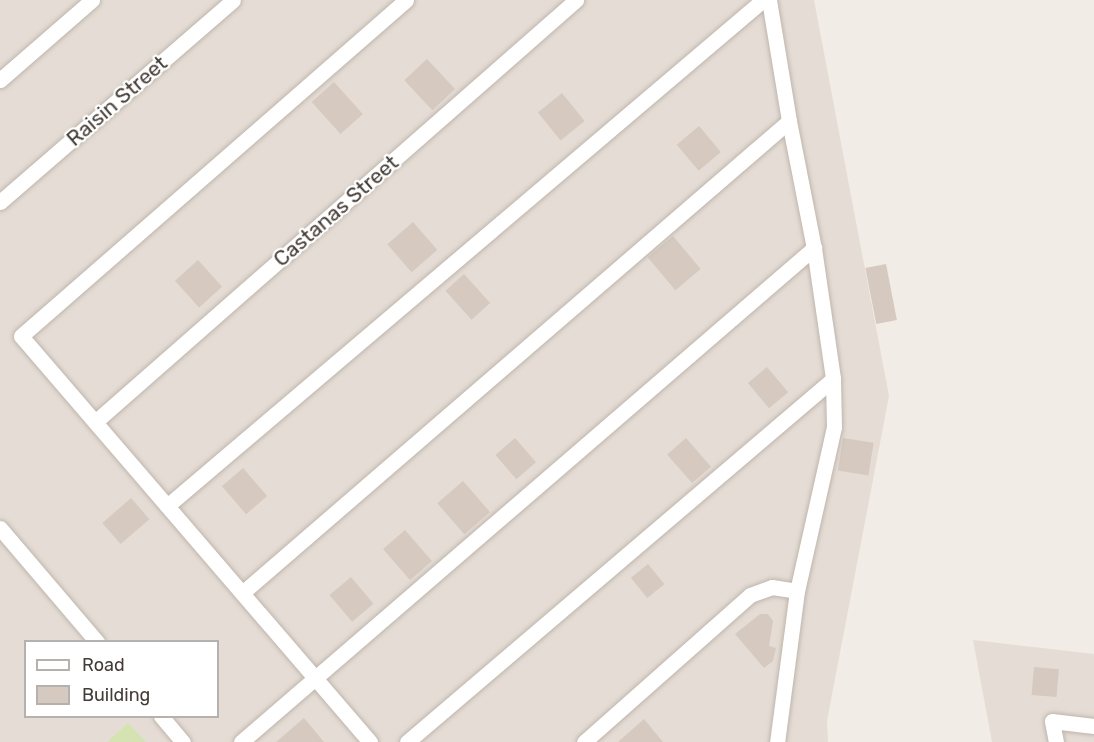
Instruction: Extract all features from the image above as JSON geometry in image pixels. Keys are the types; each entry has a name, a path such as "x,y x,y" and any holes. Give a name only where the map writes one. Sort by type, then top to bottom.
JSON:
{"street":[{"path":"0,80 92,0"},
{"name":"Raisin Street","path":"0,202 233,0"},
{"path":"370,742 21,336 406,0"},
{"name":"Castanas Street","path":"95,422 576,0"},
{"path":"167,506 763,0"},
{"path":"770,0 789,122 814,248 833,379 834,427 797,591 777,742"},
{"path":"242,593 789,122"},
{"path":"241,742 814,248"},
{"path":"407,742 833,379"},
{"path":"0,528 95,640"},
{"path":"584,742 750,595 772,587 797,591"},
{"path":"162,718 183,742"},
{"path":"1056,742 1052,721 1094,726"}],"shaded area":[{"path":"0,0 814,0 889,396 827,721 828,742 0,742"},
{"path":"973,640 1094,654 1094,742 992,742"}],"green space":[{"path":"128,723 146,742 107,742"}],"building":[{"path":"427,59 455,89 432,110 404,80"},
{"path":"334,82 363,114 340,134 312,102"},
{"path":"562,93 585,121 561,140 538,113"},
{"path":"699,126 721,152 699,171 677,145"},
{"path":"413,222 437,250 412,272 387,244"},
{"path":"673,236 701,269 675,290 648,257"},
{"path":"198,260 222,287 199,307 175,281"},
{"path":"886,264 897,320 876,324 865,268"},
{"path":"464,274 490,303 472,320 445,291"},
{"path":"767,367 788,392 769,408 748,383"},
{"path":"515,438 536,462 516,479 495,455"},
{"path":"686,438 711,467 692,483 667,454"},
{"path":"843,438 874,443 868,475 838,471"},
{"path":"243,468 267,496 246,514 222,486"},
{"path":"463,481 490,512 464,534 437,503"},
{"path":"131,498 149,519 121,544 102,523"},
{"path":"405,530 432,561 410,580 383,549"},
{"path":"648,564 664,584 647,598 631,578"},
{"path":"351,577 373,604 352,622 330,595"},
{"path":"760,614 768,614 773,621 769,646 776,648 773,661 764,668 735,634"},
{"path":"1034,667 1059,669 1056,697 1032,695"},
{"path":"304,718 324,742 276,742"},
{"path":"644,719 663,742 618,742"}]}
